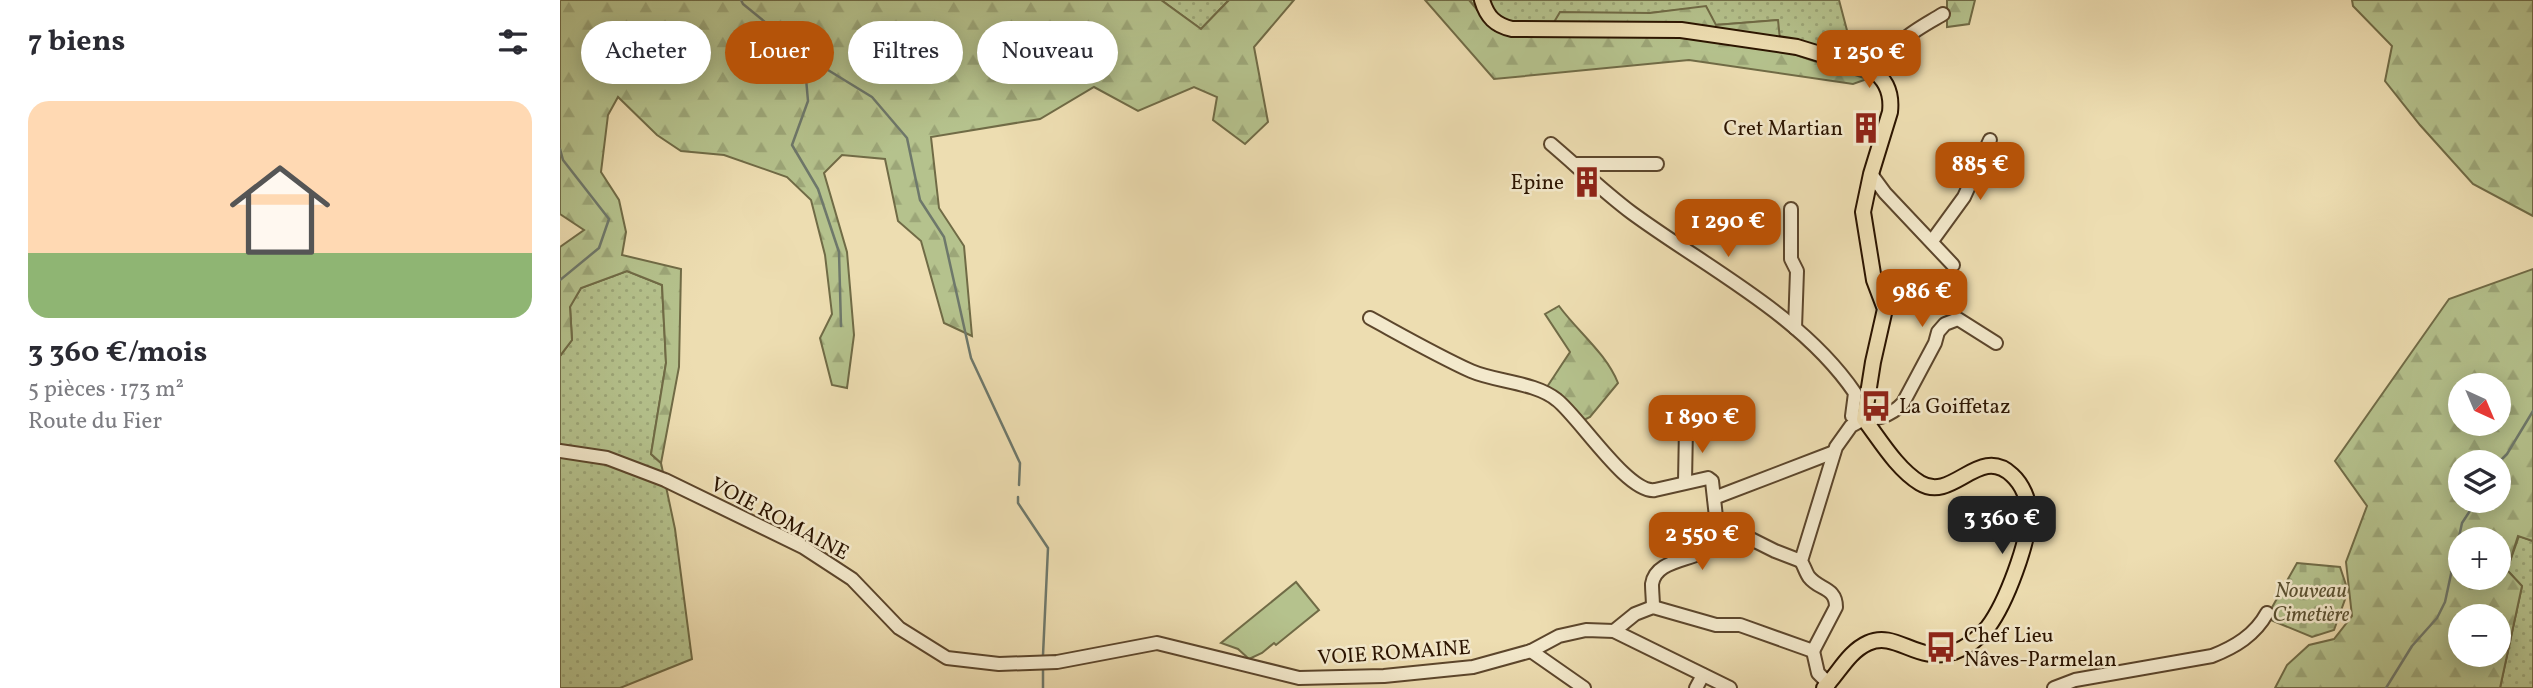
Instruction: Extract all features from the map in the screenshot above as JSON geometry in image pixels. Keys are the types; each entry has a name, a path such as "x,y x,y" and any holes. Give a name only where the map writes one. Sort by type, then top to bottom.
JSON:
{"main road":[{"path":"1482,0 1492,20 1501,27 1681,30 1797,47 1872,70 1881,76 1888,87 1890,112 1871,174 1863,212 1874,281 1885,309 1864,419 1901,467 1921,485 1950,483 1989,464 2012,474 2026,498 2029,511 2027,531 2022,551 1994,616 1973,642 1955,652 1936,655 1911,650 1886,640 1868,643 1849,656 1835,678 1826,686"}],"street":[{"path":"1881,76 1890,54 1906,36 1943,14"},
{"path":"1932,241 1964,197 1990,140"},
{"path":"1551,144 1632,213 1795,328 1840,372 1855,393 1852,416 1858,420 1887,416 1903,403 1935,343 1938,332 1945,324 1958,319 1996,343"},
{"path":"1575,164 1657,164"},
{"path":"1871,174 1885,193 1954,265"},
{"path":"1791,209 1791,259 1797,271 1795,328"},
{"path":"1370,318 1472,371 1513,382 1557,400 1616,466 1646,490 1710,480 1717,520 1721,524 1801,561 1810,579 1831,591 1836,607 1813,651 1818,673 1826,686"},
{"path":"1801,561 1833,452 1851,426 1864,419"},
{"path":"1685,482 1686,427"},
{"name":"VOIE ROMAINE","path":"560,451 619,462 733,512 803,548 852,579 899,628 947,658 999,664 1057,662 1157,643 1299,678 1384,676 1473,667 1531,651 1559,636 1586,630 1614,631 1730,688"},
{"path":"1714,498 1833,452"},
{"path":"1653,607 1652,582 1658,572 1669,564 1705,552 1715,542 1721,524"},
{"path":"1614,631 1634,614 1653,607 1716,625 1740,625 1813,651"},
{"path":"2054,688 2075,680 2213,656 2231,648 2250,634 2267,613"},
{"path":"1531,651 1584,688"},
{"path":"1696,688 1703,675"}],"green space":[{"path":"560,0 1161,0 1201,29 1229,0 1294,0 1254,47 1268,122 1245,144 1213,120 1217,97 1194,87 1138,111 1094,87 1040,119 931,137 939,208 964,246 972,336 944,323 921,241 898,221 885,159 842,155 824,173 847,252 854,335 847,388 832,385 820,338 832,314 825,255 811,200 787,177 724,155 681,151 657,135 618,97 608,115 601,172 619,200 626,232 622,255 681,269 679,367 661,463 651,454 666,363 662,285 627,271 581,288 570,307 572,340 560,356 560,247 584,230 560,214"},
{"path":"1161,0 1229,0 1201,29"},
{"path":"1425,0 1469,0 1495,31 1547,34 1560,12 1650,13 1706,6 1716,25 1778,20 1781,50 1867,79 1853,84 1689,60 1494,79"},
{"path":"1469,0 1839,0 1854,57 1780,41 1777,20 1715,25 1706,7 1650,13 1547,34 1495,31"},
{"path":"1947,0 1975,0 1969,24 1947,27"},
{"path":"2352,0 2533,0 2533,216 2473,184 2420,125 2385,81 2392,46 2353,6"},
{"path":"2533,269 2533,541 2518,536 2511,558 2511,527 2448,527 2448,590 2511,590 2511,574 2522,586 2511,637 2511,604 2448,604 2448,667 2505,667 2500,688 2275,688 2287,665 2309,645 2334,639 2352,616 2346,562 2367,506 2335,461 2449,299"},
{"path":"627,271 662,285 666,363 651,454 661,463 675,529 692,659 620,688 560,688 560,356 572,340 570,306 581,288"},
{"path":"1559,306 1599,352 1618,383 1590,417 1578,423 1543,393 1570,352 1545,314"},
{"path":"2519,536 2533,541 2533,688 2500,688 2505,667 2511,667 2511,637 2522,586 2511,574 2511,559"},
{"name":"Nouveau Cimetière","path":"2297,563 2340,567 2348,591 2334,630 2312,637 2266,618"},
{"path":"1296,582 1319,610 1276,645 1274,643 1249,659 1238,649 1221,643"}],"waterway":[{"path":"741,0 810,59 872,97 907,138 920,200 944,237 971,358 1020,463 1019,485"},
{"path":"806,84 808,101 792,145 818,189 839,252 841,326"},
{"path":"560,149 563,160 609,219 599,248 560,280"},
{"path":"2509,450 2533,411"},
{"path":"1018,497 1018,503 1048,548 1043,655"},
{"path":"2386,688 2412,646 2437,618 2445,602 2462,523 2469,513"},
{"path":"1043,670 1043,688"}],"place":[{"name":"Cret Martian","path":"1866,128"},
{"name":"Epine","path":"1587,182"},
{"name":"La Goiffetaz","path":"1876,406"},
{"name":"Chef Lieu Nâves-Parmelan","path":"1941,647"}]}
